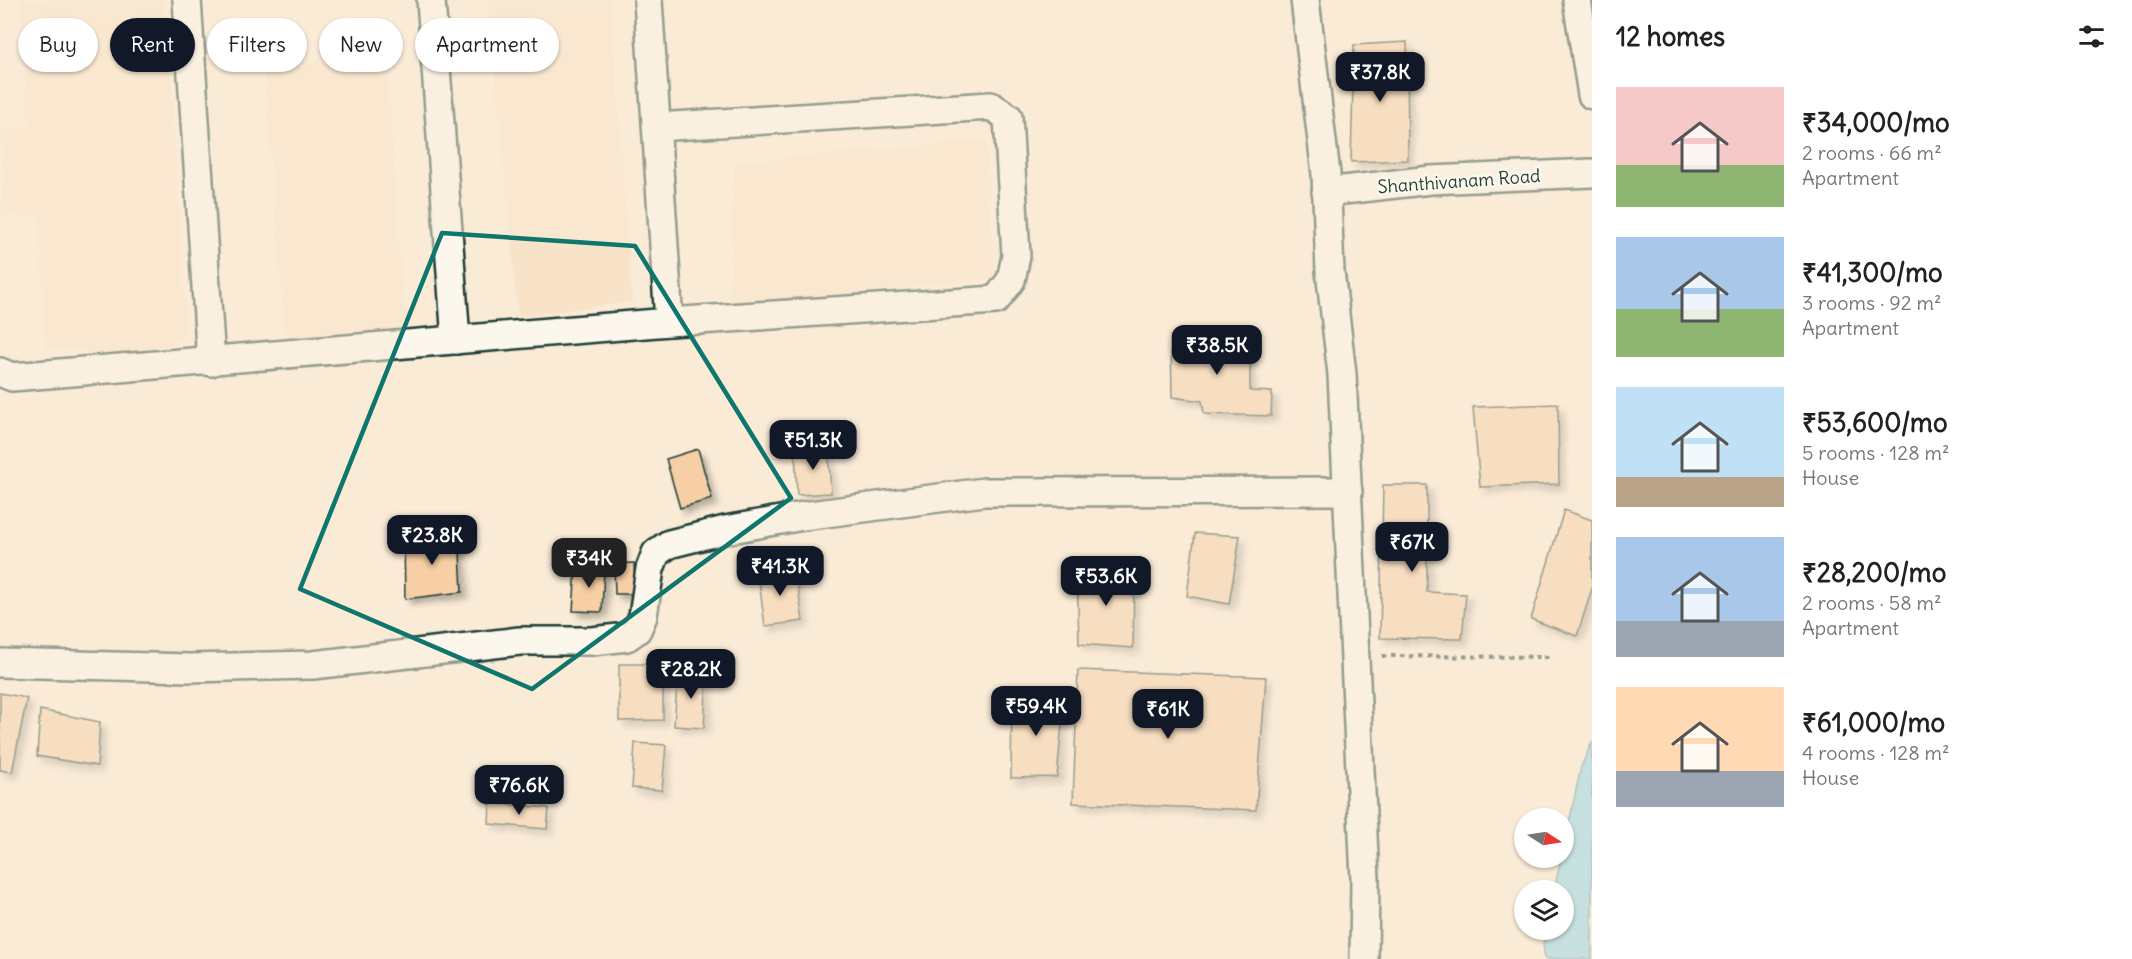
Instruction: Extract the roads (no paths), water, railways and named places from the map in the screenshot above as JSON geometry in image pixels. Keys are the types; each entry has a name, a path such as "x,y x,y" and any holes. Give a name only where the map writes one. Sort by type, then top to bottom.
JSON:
{"street":[{"path":"187,0 212,362"},
{"path":"431,0 456,340"},
{"path":"648,0 669,322"},
{"path":"1305,0 1326,174 1330,271 1342,374 1365,879 1364,959"},
{"path":"1577,0 1592,95"},
{"path":"0,372 12,378 669,322 996,300 1011,280 1016,256 1008,117 991,106 657,127"},
{"name":"Shanthivanam Road","path":"1326,192 1431,180 1592,173"},
{"path":"0,663 189,668 313,664 520,640 592,641 627,637 637,630 643,616 650,569 656,553 669,544 725,531 803,516 984,492 1348,491"}],"water":[{"path":"1592,742 1592,959 1545,959 1544,940 1574,940 1574,880 1556,880 1559,868 1574,868 1574,808 1572,808 1581,767"}]}
